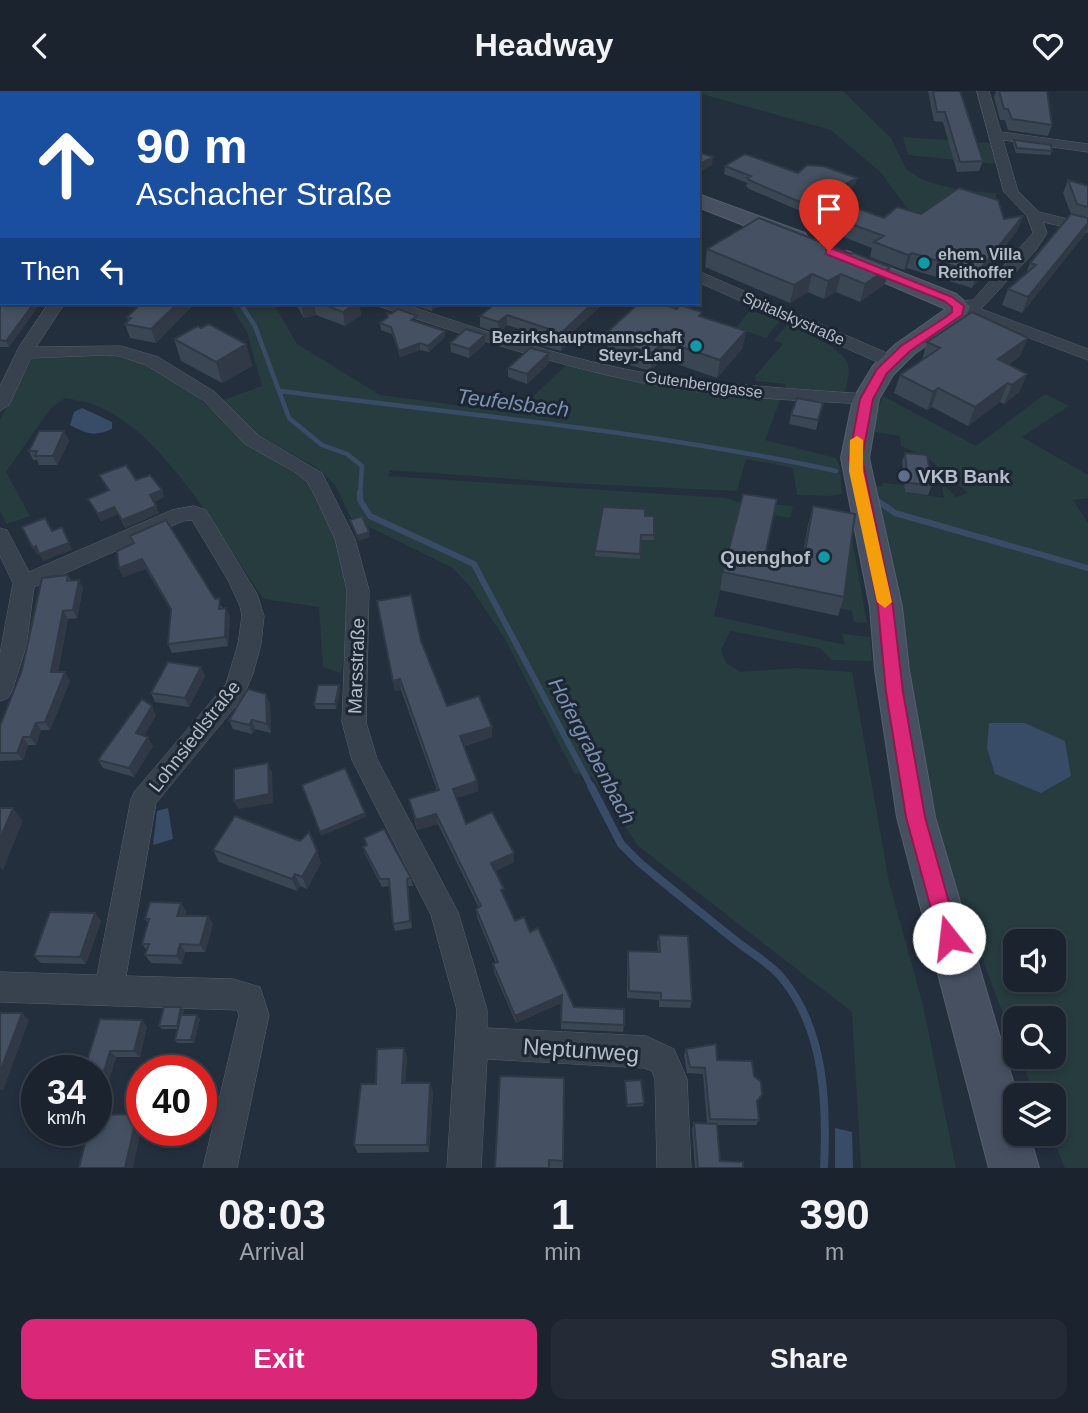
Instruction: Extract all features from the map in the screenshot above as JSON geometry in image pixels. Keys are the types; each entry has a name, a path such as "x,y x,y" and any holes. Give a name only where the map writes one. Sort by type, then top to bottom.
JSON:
{"street":[{"path":"958,306 978,305 1031,247 1040,233 1034,215 1011,192 983,91"},
{"path":"996,135 1088,148"},
{"path":"700,201 927,290 958,306 1088,355"},
{"path":"1034,215 1088,227"},
{"name":"Spitalskystraße","path":"700,277 890,361"},
{"path":"0,405 25,353 56,305"},
{"name":"Gutenberggasse","path":"397,305 547,356 651,379 751,392 866,399"},
{"path":"958,306 958,313 950,320 890,361 866,399 856,442 856,471 886,607 892,670 916,817 1013,1168"},
{"name":"Marsstraße","path":"25,353 121,351 152,361 209,396 253,440 315,478 345,539 358,590 354,722 365,760 444,912 472,1010 464,1168"},
{"name":"Lohnsiedlstraße","path":"24,583 178,516 194,513 199,516 248,596 254,615 242,676 235,690 144,799 116,962 107,990"},
{"path":"0,535 24,583 14,647 0,691"},
{"path":"0,987 233,994 248,998 254,1015 220,1168"},
{"name":"Neptunweg","path":"472,1043 646,1052 663,1060 671,1079 674,1168"}],"green space":[{"path":"700,91 843,91 891,138 906,169 923,180 958,190 996,193 996,204 917,221 881,173 831,130 700,94"},
{"path":"903,137 990,143 996,164 908,155"},
{"path":"230,305 274,305 297,344 380,395 516,413 567,364 781,398 765,440 836,458 840,467 842,494 832,496 797,495 793,468 746,459 737,491 567,483 390,470 388,476 724,498 739,502 793,506 790,518 739,509 714,616 845,645 842,634 870,637 872,661 831,660 820,648 730,631 721,650 726,663 740,672 796,668 852,672 889,882 923,1005 956,1168 861,1168 852,1012 638,846 592,777 574,773 505,639 469,585 453,568 351,518 335,485 317,468 253,432 223,400 262,386 247,332"},
{"path":"750,310 780,321 766,338 736,328"},
{"path":"787,325 824,342 842,355 849,370 845,392 786,391 785,384 756,381 755,376 783,344 774,340"},
{"path":"110,355 130,359 167,375 199,399 250,446 293,471 309,487 336,534 351,584 350,617 341,673 323,667 319,607 264,599 189,488 167,461 118,417 92,404 65,398 50,409 6,472 30,516 7,524 0,512 0,420 33,357"},
{"path":"1045,394 1069,406 1022,437 1088,475 1088,498 1073,500 1088,523 1088,1168 1065,1168 1056,1146 1066,1146 1066,1083 1030,1083 1025,1069 1066,1069 1066,1006 1003,1006 1003,1014 949,869 923,766 902,613 871,486 883,486 882,483 904,485 905,492 944,498 942,487 946,487 956,497 968,493 928,458 901,446 900,436 871,431 883,396 976,446"},
{"path":"851,533 867,623 854,622 852,611 839,608"}],"water":[{"path":"82,408 112,422 112,429 91,433 70,425 74,412"},
{"path":"989,723 1025,723 1065,741 1071,776 1041,793 995,774 987,748"},
{"path":"168,808 173,839 153,845 157,811"},
{"path":"835,1128 852,1132 853,1168 835,1168"}],"building":[{"path":"933,91 960,91 983,161 960,162 945,112 937,112"},
{"path":"999,91 1047,91 1052,125 1012,119 1008,109 1004,109"},
{"path":"1014,140 1051,145 1052,151 1017,148"},
{"path":"700,153 713,157 700,164"},
{"path":"745,154 798,173 807,165 823,166 857,178 807,205 751,181 747,178 751,176 725,166"},
{"path":"1068,180 1088,186 1088,207 1077,204"},
{"path":"959,188 998,200 1004,219 1023,216 977,273 912,253 908,255 874,242 884,236 840,220 857,208 884,218 897,207 921,214"},
{"path":"1071,214 1088,218 1088,223 1028,297 1008,289 1036,265 1030,263"},
{"path":"759,218 890,267 865,284 841,274 828,281 812,274 794,285 707,249"},
{"path":"0,305 33,305 6,341 0,340"},
{"path":"140,305 176,305 151,329 125,324 131,318 127,317"},
{"path":"324,305 353,305 343,312"},
{"path":"494,305 591,305 561,333 567,334 561,340 542,335 549,329 507,315 498,322 480,316"},
{"path":"637,305 665,305 677,309 680,305 702,312 699,316 746,331 720,360 664,341 652,353 601,338"},
{"path":"398,309 417,316 411,320 445,331 428,346 420,343 399,351 391,327 380,323 388,317 387,313 391,314"},
{"path":"972,312 1028,338 998,359 1027,374 1012,385 1008,383 975,407 938,388 933,392 900,375 940,348 927,342"},
{"path":"209,324 246,344 216,362 174,339 198,326 201,328"},
{"path":"466,329 485,335 469,349 450,343"},
{"path":"530,348 549,353 527,374 508,368"},
{"path":"797,398 823,403 818,420 791,415"},
{"path":"39,431 64,431 53,456 35,456 37,451 29,451"},
{"path":"905,453 927,455 932,485 908,483"},
{"path":"126,465 136,480 150,475 162,490 150,495 156,506 122,520 114,507 98,514 88,499 109,490 99,475"},
{"name":"Quenghof","path":"743,494 777,499 765,556 803,563 813,506 855,514 844,597 723,572"},
{"path":"603,507 645,509 645,516 654,516 654,535 641,535 640,554 595,551"},
{"path":"362,516 369,532 357,536 350,520"},
{"path":"45,518 52,531 62,527 69,543 39,554 22,527"},
{"path":"166,520 215,599 220,598 219,609 226,608 225,637 168,644 171,609 142,559 119,568 117,551 134,543 130,536"},
{"path":"68,575 67,581 79,580 73,610 63,611 51,672 65,672 45,722 36,723 30,737 23,737 17,753 0,753 0,726 22,670 42,578"},
{"path":"411,595 421,641 447,706 479,696 492,727 460,736 477,781 453,789 466,824 492,812 514,853 491,863 504,889 501,890 515,921 524,917 530,932 538,928 574,1007 624,1009 624,1025 561,1022 562,995 515,1016 493,964 498,962 476,909 481,906 436,814 416,820 409,799 439,790 400,679 393,681 377,601"},
{"path":"168,662 201,667 185,698 151,693"},
{"path":"318,685 339,685 335,704 314,704"},
{"path":"248,689 266,694 267,724 252,720 249,725 229,720"},
{"path":"142,699 152,706 136,733 148,737 129,768 98,760"},
{"path":"268,763 269,794 234,801 234,769"},
{"path":"345,768 365,813 320,832 302,785"},
{"path":"0,808 13,808 0,839"},
{"path":"235,816 300,841 309,832 317,851 302,877 295,874 292,879 213,850"},
{"path":"384,829 411,878 407,879 410,921 393,924 389,879 380,879 363,847 367,845 364,838"},
{"path":"150,902 181,903 177,916 208,916 200,945 180,944 177,956 145,955 149,944 142,944 149,919 145,919"},
{"path":"50,912 95,913 80,957 34,956"},
{"path":"659,935 688,936 692,1001 661,1000 661,993 629,991 628,951 660,952"},
{"path":"164,1007 181,1007 177,1026 159,1026"},
{"path":"0,1013 22,1013 0,1072"},
{"path":"181,1015 197,1015 191,1040 175,1040"},
{"path":"100,1019 142,1020 134,1051 110,1051 109,1055 89,1055"},
{"path":"716,1044 717,1060 752,1061 754,1076 761,1082 762,1095 757,1101 759,1120 710,1119 705,1068 690,1067 686,1049"},
{"path":"404,1048 402,1083 430,1083 427,1145 354,1145 361,1084 376,1084 377,1049"},
{"path":"500,1076 564,1078 563,1161 549,1160 549,1168 495,1168"},
{"path":"641,1080 644,1103 627,1105 625,1081"},
{"path":"126,1114 126,1146 130,1146 125,1168 79,1168 84,1146 112,1146 112,1115"},
{"path":"694,1123 717,1124 720,1161 743,1162 743,1168 698,1168"}],"waterway":[{"name":"Hofergrabenbach","path":"241,305 255,326 289,418 322,445 347,454 362,466 360,494"},
{"name":"Teufelsbach","path":"280,391 629,434 836,471"},
{"name":"Hofergrabenbach","path":"360,494 360,500 370,516 474,564 592,788"},
{"name":"Teufelsbach","path":"872,497 895,513 1088,568"},
{"name":"Hofergrabenbach","path":"591,786 621,844 640,863 773,968 796,998 815,1044 820,1069 825,1119 824,1168"}],"slow traffic":[{"path":"857,440 856,471 885,602"}],"place":[{"name":"ehem. Villa Reithoffer","path":"924,263"},
{"name":"Bezirkshauptmannschaft Steyr-Land","path":"696,346"},
{"name":"VKB Bank","path":"904,476"},
{"name":"Quenghof","path":"824,557"}],"route":[{"path":"829,251 948,299 958,306 958,313 890,361 875,381 860,420 855,458 886,607 906,766 930,873 949,938"}]}
